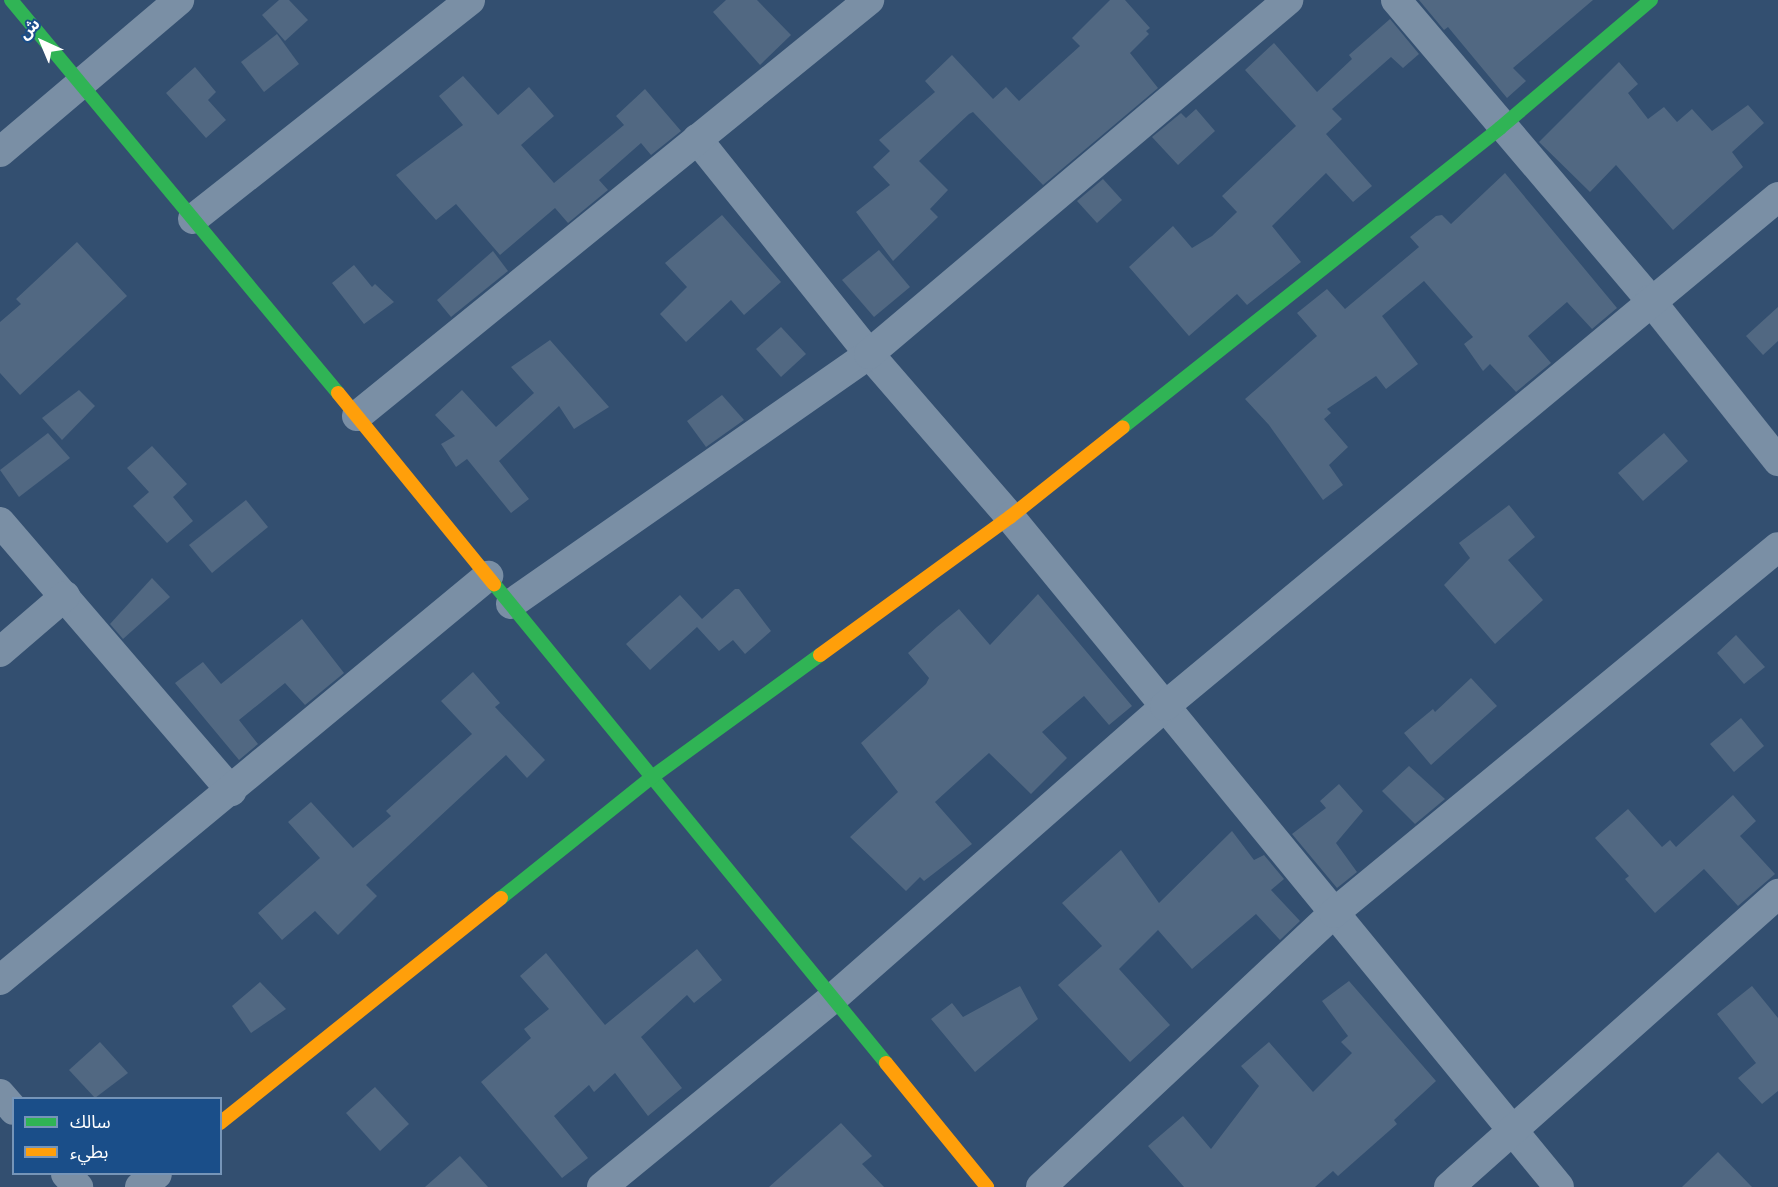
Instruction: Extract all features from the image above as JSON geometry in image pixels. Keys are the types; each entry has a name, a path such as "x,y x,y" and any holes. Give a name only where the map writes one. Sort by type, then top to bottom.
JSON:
{"street":[{"path":"11,0 357,416 987,1187"},
{"path":"0,152 81,86 179,0"},
{"path":"193,219 470,0"},
{"path":"357,416 869,0"},
{"path":"511,604 869,354 1288,0"},
{"path":"1395,0 1500,128 1650,300 1778,461"},
{"path":"222,1121 651,777 1010,518 1500,128 1651,0"},
{"path":"697,138 869,354 1010,518 1559,1187"},
{"path":"602,1187 832,999 1165,706 1650,300 1778,197"},
{"path":"0,522 231,791"},
{"path":"1041,1187 1334,913 1778,547"},
{"path":"0,980 488,576"},
{"path":"0,652 65,596"},
{"path":"1449,1187 1514,1132 1778,894"},
{"path":"0,1094 12,1108"},
{"path":"68,1175 78,1187"},
{"path":"140,1187 155,1175"}],"building":[{"path":"279,0 289,0 308,20 285,41 262,15"},
{"path":"726,0 757,0 791,35 760,65 713,12"},
{"path":"1110,0 1125,0 1150,28 1146,31 1149,34 1130,53 1158,88 1043,185 973,112 969,114 919,161 948,190 930,209 938,217 893,261 856,212 890,185 873,167 890,151 879,140 935,92 925,81 952,55 993,99 1006,87 1019,101 1080,46 1072,38"},
{"path":"1419,0 1593,0 1513,68 1526,81 1507,98 1448,27 1444,30"},
{"path":"1390,19 1419,54 1403,68 1391,57 1332,109 1342,119 1326,134 1372,186 1353,202 1326,173 1272,226 1301,262 1247,305 1237,294 1189,336 1129,267 1173,226 1192,248 1212,236 1237,212 1222,196 1296,126 1245,70 1274,43 1317,92 1352,59 1349,55"},
{"path":"277,34 299,64 264,92 241,62"},
{"path":"1619,62 1638,84 1628,93 1648,119 1664,107 1677,122 1692,109 1712,131 1748,105 1764,123 1732,152 1743,167 1673,230 1616,165 1590,192 1539,142"},
{"path":"195,67 216,92 208,100 226,120 206,138 166,93"},
{"path":"463,76 498,115 529,87 554,116 521,145 554,183 624,125 616,116 645,89 681,131 651,155 641,143 599,180 608,190 568,223 555,208 500,255 456,204 436,220 396,175 463,125 439,96"},
{"path":"1196,109 1215,131 1178,165 1152,137 1181,113 1186,118"},
{"path":"1505,173 1617,308 1592,329 1567,302 1528,336 1551,363 1516,392 1490,364 1483,371 1464,344 1473,337 1424,281 1382,316 1418,364 1386,389 1376,376 1327,409 1331,413 1324,419 1348,447 1329,465 1343,485 1323,500 1269,425 1245,399 1317,336 1297,313 1327,289 1345,309 1419,247 1410,237 1436,216 1442,215 1451,224"},
{"path":"1103,179 1122,200 1097,223 1077,201"},
{"path":"722,215 781,282 744,315 731,300 686,342 660,314 687,287 665,263"},
{"path":"77,242 127,296 20,395 0,373 0,322 21,304 16,299"},
{"path":"879,250 910,287 874,317 842,280"},
{"path":"493,251 508,271 451,317 437,300"},
{"path":"354,265 372,287 375,284 394,302 364,324 332,283"},
{"path":"1778,307 1778,341 1763,355 1746,336"},
{"path":"781,327 806,354 781,377 756,349"},
{"path":"550,340 609,407 574,429 559,406 499,461 529,499 511,513 467,459 456,467 441,444 455,436 435,415 462,390 496,427 534,393 511,367"},
{"path":"79,390 95,406 62,440 42,418"},
{"path":"722,395 744,420 706,447 687,421"},
{"path":"48,433 70,458 19,497 0,470"},
{"path":"1664,433 1688,461 1643,501 1618,473"},
{"path":"152,446 187,484 173,497 193,521 167,543 133,506 149,492 127,468"},
{"path":"246,500 268,527 212,573 189,545"},
{"path":"1509,505 1535,537 1508,560 1543,600 1495,644 1444,585 1470,558 1459,543"},
{"path":"152,578 170,597 123,639 110,624"},
{"path":"735,589 739,589 771,631 745,654 733,640 719,651 697,627 650,670 626,644 680,595 702,619"},
{"path":"1038,594 1132,706 1109,725 1084,696 1042,732 1067,758 1031,794 989,753 935,802 972,844 924,881 920,877 906,891 850,837 898,792 861,743 926,684 929,678 908,653 937,627 959,609 990,645"},
{"path":"302,619 344,673 305,705 285,683 239,720 258,744 239,760 175,683 203,662 221,684"},
{"path":"1736,635 1765,667 1744,684 1717,653"},
{"path":"473,672 500,703 495,707 545,760 527,778 506,755 366,885 377,896 338,935 315,911 282,940 258,913 320,858 288,822 311,802 353,848 391,816 386,811 472,734 441,701"},
{"path":"1471,678 1497,706 1431,765 1404,733 1433,709 1435,712"},
{"path":"1741,718 1764,746 1734,772 1710,744"},
{"path":"1409,766 1445,799 1415,824 1382,791"},
{"path":"1339,784 1363,811 1336,843 1357,872 1337,888 1292,834 1326,808 1320,801"},
{"path":"1733,795 1756,821 1740,836 1775,874 1738,906 1704,869 1655,913 1625,879 1629,876 1595,838 1628,809 1662,847 1670,840 1676,847"},
{"path":"1232,831 1254,860 1264,855 1284,879 1271,890 1300,921 1280,940 1256,914 1192,969 1158,930 1119,969 1170,1025 1130,1062 1058,985 1102,946 1062,903 1121,850 1159,903"},
{"path":"697,949 722,980 694,1003 687,995 641,1037 682,1088 648,1116 615,1073 594,1092 589,1085 554,1116 588,1158 562,1178 481,1082 531,1038 524,1029 549,1009 520,976 546,953 605,1025"},
{"path":"1349,981 1436,1081 1394,1120 1397,1124 1338,1176 1333,1171 1315,1187 1184,1187 1148,1146 1183,1116 1211,1149 1259,1086 1241,1066 1269,1042 1313,1092 1352,1053 1341,1042 1348,1036 1322,1001"},
{"path":"260,982 286,1009 251,1033 232,1006"},
{"path":"1020,986 1038,1019 975,1072 931,1019 952,1003 963,1017"},
{"path":"1752,986 1778,1018 1778,1091 1762,1104 1738,1078 1756,1063 1717,1014"},
{"path":"100,1042 128,1073 94,1097 69,1070"},
{"path":"375,1087 409,1124 380,1151 346,1113"},
{"path":"841,1123 872,1156 862,1164 884,1187 769,1187"},
{"path":"1718,1152 1752,1187 1682,1187"},
{"path":"460,1156 488,1187 425,1187"}],"traffic: fast":[{"path":"11,0 338,393"},
{"path":"1123,427 1500,128 1651,0"},
{"path":"494,584 886,1063"},
{"path":"501,898 652,777 820,655"}],"traffic: slow":[{"path":"338,393 494,584"},
{"path":"820,655 1010,517 1123,427"},
{"path":"222,1121 501,898"},
{"path":"886,1063 987,1187"}]}
